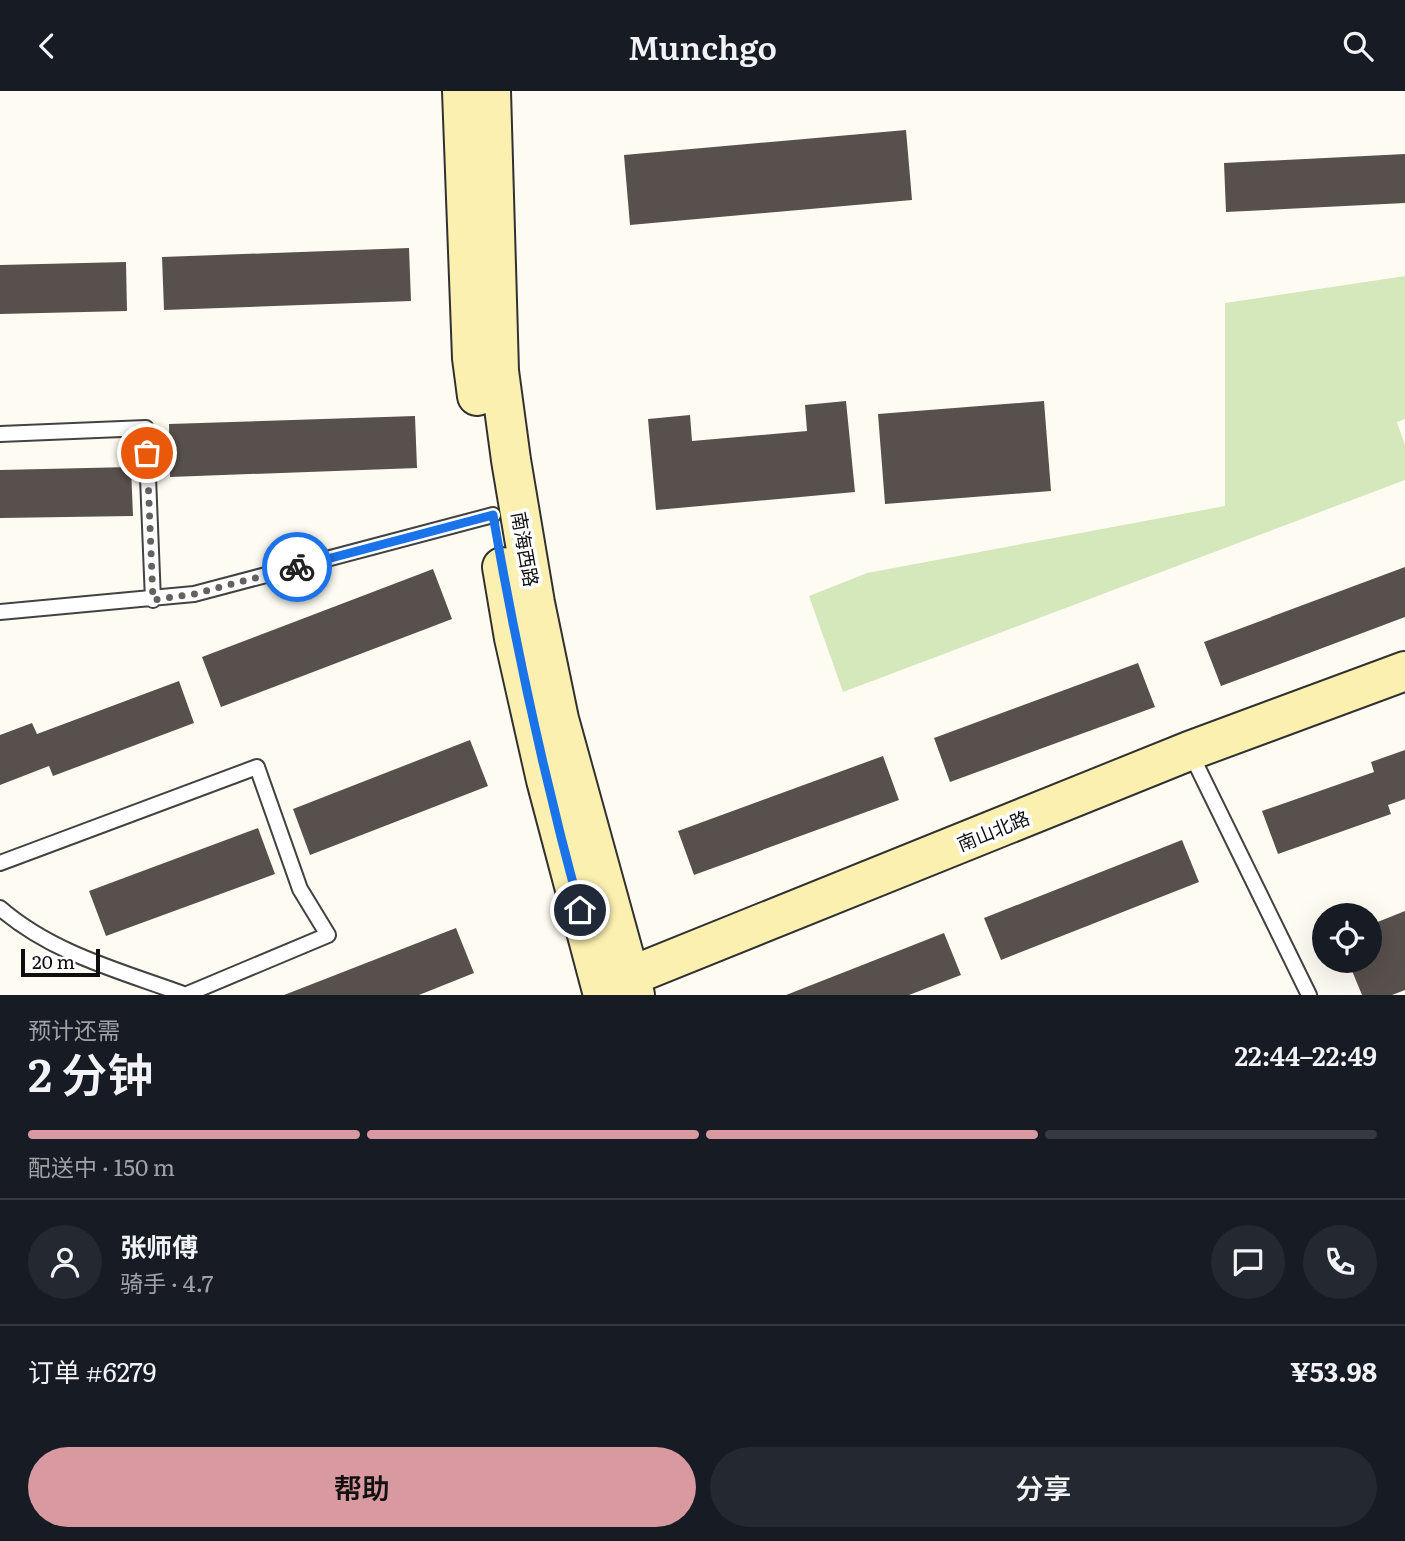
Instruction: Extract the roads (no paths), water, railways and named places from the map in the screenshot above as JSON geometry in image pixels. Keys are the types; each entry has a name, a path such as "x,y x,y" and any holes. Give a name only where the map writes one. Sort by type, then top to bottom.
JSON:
{"street":[{"name":"南海西路","path":"462,91 472,358 493,515 514,638 543,767 610,990"},
{"name":"南海西路","path":"491,91 499,371 535,603 610,990"},
{"name":"南山北路","path":"610,990 1189,751 1405,671"}],"lane":[{"path":"0,434 146,428 153,600"},
{"path":"0,613 194,594 493,515"},
{"path":"1189,751 1309,995"},
{"path":"0,863 257,767 300,889 328,935 186,995 55,947 20,925 0,908"}]}
